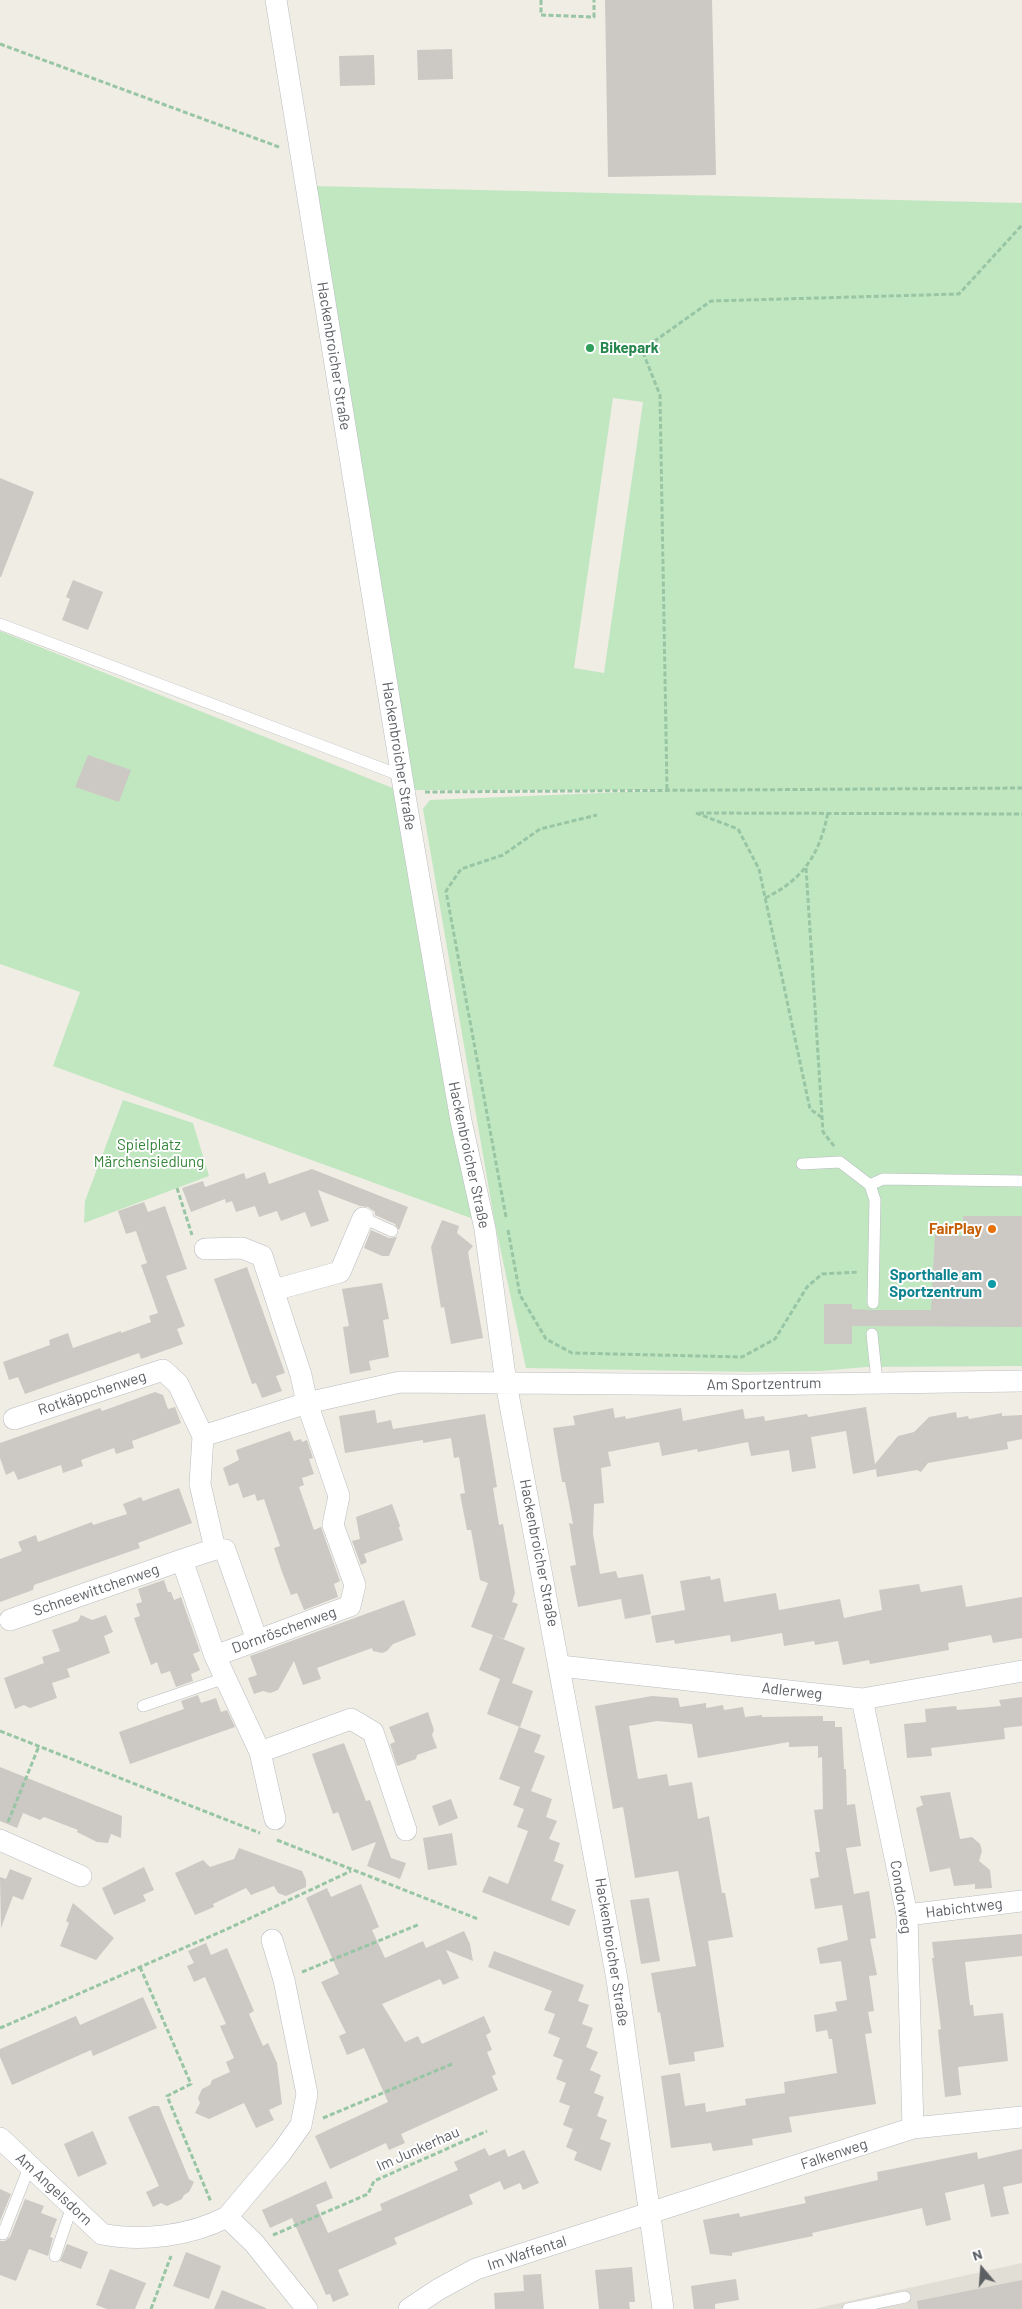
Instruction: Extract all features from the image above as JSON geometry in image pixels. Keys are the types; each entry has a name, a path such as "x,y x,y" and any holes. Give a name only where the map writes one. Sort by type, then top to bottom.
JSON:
{"street":[{"name":"Hackenbroicher Straße","path":"276,0 403,784 461,1121 485,1229 506,1383 617,1979 663,2309"},
{"path":"274,1290 340,1272 363,1218"},
{"path":"205,1249 242,1248 262,1256 301,1375 307,1403"},
{"name":"Rotkäppchenweg","path":"14,1419 163,1370 178,1384 202,1436"},
{"name":"Am Sportzentrum","path":"506,1383 748,1385 1022,1381"},
{"path":"256,1640 225,1550 215,1550 200,1484 202,1436 307,1403 400,1382 506,1383"},
{"name":"Dornröschenweg","path":"216,1656 350,1606 354,1585 333,1525 339,1496 307,1403"},
{"name":"Schneewittchenweg","path":"10,1620 215,1550"},
{"path":"182,1560 216,1656 260,1752 269,1830"},
{"name":"Adlerweg","path":"560,1666 862,1699 1022,1671"},
{"name":"Condorweg","path":"862,1699 907,1915 913,2128"},
{"path":"260,1752 352,1719 373,1732 406,1830"},
{"path":"0,1840 81,1876"},
{"name":"Habichtweg","path":"907,1915 1022,1901"},
{"path":"272,1940 284,1980 307,2094 302,2125 281,2153 223,2219 254,2243 307,2309"},
{"name":"Falkenweg","path":"651,2213 913,2128 1022,2117"},
{"name":"Am Angelsdorn","path":"0,2138 102,2234 122,2238 160,2237 223,2219"},
{"name":"Im Waffental","path":"410,2309 439,2289 476,2270 651,2213"}],"lane":[{"path":"0,624 403,784"},
{"path":"802,1164 840,1162 870,1185 875,1200 873,1303"},
{"path":"870,1185 883,1179 1022,1181"},
{"path":"363,1218 392,1231"},
{"path":"872,1334 876,1382"},
{"path":"143,1706 225,1678"},
{"path":"3,2234 30,2165"},
{"path":"55,2256 72,2206"},
{"path":"848,2309 905,2297"}],"path":[{"path":"541,0 541,15 594,17 594,0"},
{"path":"0,44 300,155"},
{"path":"667,789 660,395 642,350 711,301 959,294 1022,225"},
{"path":"403,784 667,789 1022,788"},
{"path":"765,898 785,889 806,868 825,830 828,812"},
{"path":"824,1119 810,1109 759,869 738,828 696,813 1022,814"},
{"path":"506,1218 446,891 461,869 503,855 540,830 597,815"},
{"path":"806,868 824,1119 823,1132 835,1147"},
{"path":"177,1188 193,1236 205,1249"},
{"path":"508,1228 520,1295 546,1339 572,1353 742,1358 775,1339 807,1287 822,1274 874,1271"},
{"path":"0,1731 269,1830 352,1870 478,1919"},
{"path":"0,1840 39,1746"},
{"path":"0,2028 140,1967 352,1870"},
{"path":"284,1980 420,1924"},
{"path":"140,1967 191,2084 166,2096 223,2219"},
{"path":"298,2129 452,2064"},
{"name":"Im Junkerhau","path":"254,2243 368,2194 374,2181 487,2131"},
{"path":"151,2309 180,2232"}],"shaded area":[{"path":"1022,2263 1022,2309 813,2309"}],"green space":[{"path":"313,186 1022,203 1022,1366 866,1367 821,1371 749,1372 526,1368 495,1224 423,809 430,800 675,790 414,790","holes":["613,398 643,402 604,673 574,668"]},
{"path":"0,631 395,789 479,1221 53,1066 80,992 0,964"},
{"name":"Spielplatz Märchensiedlung","path":"123,1100 193,1123 209,1176 84,1223 85,1201"}],"building":[{"path":"605,0 712,0 716,175 608,177"},
{"path":"452,49 453,79 418,80 417,50"},
{"path":"374,55 375,85 340,86 339,56"},
{"path":"0,478 34,492 1,577 0,577"},
{"path":"73,580 103,592 88,630 62,620 70,599 66,597"},
{"path":"88,755 131,770 119,802 75,787"},
{"path":"312,1169 408,1207 399,1230 395,1224 375,1215 375,1212 368,1207 360,1206 318,1190 329,1221 311,1227 305,1212 281,1221 277,1211 259,1217 255,1206 236,1212 232,1201 226,1203 225,1199 191,1212 182,1188 203,1181 205,1187 244,1173 246,1179 265,1172 269,1184"},
{"path":"144,1202 148,1212 165,1206 187,1269 166,1276 185,1326 177,1329 183,1344 141,1359 139,1353 25,1394 18,1377 9,1380 3,1362 50,1345 49,1340 68,1333 73,1348 151,1322 149,1316 158,1313 141,1265 147,1263 136,1231 126,1234 118,1211"},
{"path":"963,1216 1022,1216 1022,1327 852,1326 852,1344 824,1344 824,1304 852,1304 852,1309 931,1310 935,1234 963,1236"},
{"path":"442,1220 459,1226 457,1233 473,1246 468,1252 483,1338 451,1344 444,1307 441,1308 431,1247"},
{"path":"371,1230 389,1238 397,1237 389,1256 382,1256 364,1248"},
{"path":"247,1267 285,1373 276,1376 282,1391 262,1398 256,1383 252,1384 214,1279"},
{"path":"382,1283 389,1319 383,1320 389,1357 369,1361 371,1370 350,1374 343,1327 349,1326 342,1289"},
{"path":"155,1392 163,1395 168,1409 175,1407 181,1423 132,1441 134,1448 116,1454 114,1448 81,1460 83,1466 63,1473 61,1465 18,1480 14,1471 6,1475 0,1458 0,1443 100,1408 102,1411"},
{"path":"866,1407 875,1464 898,1436 914,1432 929,1417 956,1412 957,1418 968,1416 969,1419 1002,1413 1002,1416 1022,1415 1022,1439 1007,1442 1008,1449 928,1463 921,1472 917,1470 877,1477 876,1469 853,1474 846,1431 811,1437 816,1468 792,1472 789,1450 751,1456 748,1442 698,1452 697,1449 662,1456 659,1442 608,1452 611,1466 601,1468 604,1503 594,1504 593,1534 600,1574 616,1571 618,1578 643,1574 651,1614 625,1619 621,1599 578,1607 570,1566 576,1565 569,1523 573,1524 565,1482 562,1482 553,1428 575,1425 573,1416 613,1408 615,1418 625,1416 626,1419 681,1408 683,1421 743,1409 745,1419 764,1416 765,1421 807,1414 808,1417"},
{"path":"375,1410 377,1423 391,1420 393,1429 485,1414 497,1487 493,1488 499,1525 503,1524 515,1593 512,1602 518,1604 504,1639 471,1627 488,1583 480,1580 471,1530 467,1530 460,1494 465,1493 459,1457 454,1458 451,1438 423,1443 423,1440 345,1453 339,1416"},
{"path":"290,1431 294,1441 301,1439 302,1442 307,1440 313,1458 309,1459 314,1474 302,1478 304,1485 299,1487 314,1530 321,1527 340,1581 334,1584 338,1597 304,1610 297,1593 291,1595 282,1572 274,1548 280,1546 264,1499 257,1501 255,1494 243,1498 238,1483 229,1486 223,1468 239,1460 236,1450"},
{"path":"179,1488 192,1523 138,1543 140,1548 34,1585 33,1590 0,1602 0,1559 22,1551 18,1542 36,1535 38,1542 92,1522 93,1525 127,1514 123,1504 141,1497 143,1501"},
{"path":"392,1504 400,1526 398,1529 403,1540 364,1554 367,1562 361,1565 352,1541 360,1539 356,1517"},
{"path":"710,1576 711,1580 720,1578 724,1602 776,1593 779,1610 840,1599 844,1618 882,1610 879,1590 919,1584 921,1592 962,1585 966,1607 1022,1597 1022,1638 993,1643 991,1635 948,1643 949,1650 870,1664 869,1660 843,1665 838,1641 815,1645 814,1641 784,1646 782,1633 731,1642 730,1635 675,1644 674,1640 656,1643 651,1616 685,1610 680,1581"},
{"path":"164,1580 168,1592 171,1592 174,1600 181,1597 200,1651 193,1654 200,1670 191,1674 193,1681 176,1687 170,1671 161,1674 157,1662 151,1665 134,1618 140,1616 136,1604 142,1602 138,1589"},
{"path":"404,1600 416,1635 393,1644 387,1651 382,1653 373,1651 372,1648 317,1668 321,1679 303,1685 294,1661 278,1690 270,1693 263,1691 254,1694 248,1678 257,1675 250,1656"},
{"path":"81,1615 92,1620 106,1615 113,1632 104,1636 110,1653 67,1669 70,1677 52,1683 57,1698 30,1708 24,1705 15,1709 4,1678 44,1663 42,1657 60,1651 52,1630 78,1621"},
{"path":"493,1635 525,1648 512,1683 533,1691 520,1727 487,1714 500,1679 479,1670"},
{"path":"198,1695 201,1703 216,1698 221,1712 227,1710 235,1727 130,1764 119,1732 184,1709 181,1701"},
{"path":"652,1696 678,1698 680,1707 706,1703 706,1708 723,1705 724,1710 743,1707 745,1717 762,1715 762,1717 823,1716 823,1721 835,1721 835,1727 842,1727 847,1805 855,1804 861,1846 846,1848 854,1894 869,1891 876,1938 870,1939 877,1975 869,1976 874,2011 868,2012 872,2033 865,2034 876,2104 789,2117 792,2132 752,2139 753,2145 713,2151 711,2143 671,2148 661,2076 680,2073 685,2106 705,2103 706,2112 746,2105 745,2099 785,2093 784,2082 837,2073 832,2039 829,2039 827,2030 816,2032 814,2015 837,2011 835,2002 847,2000 841,1961 820,1964 817,1948 848,1940 842,1905 815,1909 810,1879 819,1877 815,1852 820,1852 814,1810 823,1809 822,1757 818,1758 818,1746 789,1747 789,1742 698,1758 692,1724 657,1721 629,1726 638,1779 667,1774 669,1786 692,1782 698,1819 709,1816 722,1893 725,1893 733,1937 708,1941 724,2047 694,2052 695,2061 669,2065 651,1973 696,1966 678,1871 635,1878 623,1807 613,1809 595,1706"},
{"path":"1022,1697 1022,1726 1004,1728 1005,1739 931,1748 932,1756 907,1758 904,1724 926,1722 925,1709 956,1706 957,1710 1001,1706 999,1700"},
{"path":"428,1712 434,1730 432,1735 437,1748 417,1755 416,1759 397,1766 390,1744 395,1742 389,1727"},
{"path":"519,1727 541,1735 534,1752 545,1756 531,1791 552,1799 546,1817 557,1821 549,1839 560,1843 554,1861 564,1865 551,1900 576,1910 569,1926 482,1892 489,1876 508,1884 528,1831 517,1827 524,1809 513,1805 520,1787 499,1779"},
{"path":"344,1743 366,1801 370,1800 391,1858 406,1863 400,1879 367,1866 376,1842 352,1851 338,1812 333,1814 312,1754"},
{"path":"0,1767 122,1816 121,1838 111,1834 108,1843 97,1842 77,1832 78,1830 44,1817 40,1820 23,1813 17,1828 0,1821"},
{"path":"950,1792 960,1839 972,1837 980,1844 982,1851 979,1861 990,1870 992,1888 975,1889 975,1884 954,1886 950,1868 930,1872 916,1808 923,1805 920,1796"},
{"path":"451,1799 458,1818 439,1826 432,1806"},
{"path":"452,1833 457,1865 428,1870 423,1838"},
{"path":"239,1848 302,1871 306,1880 306,1887 286,1896 278,1893 274,1886 251,1895 246,1888 213,1904 214,1907 195,1915 175,1873 203,1860 210,1867 234,1859"},
{"path":"144,1867 154,1890 143,1895 146,1901 114,1915 102,1888"},
{"path":"10,1869 32,1878 23,1900 13,1896 1,1928 0,1877 6,1879"},
{"path":"361,1884 379,1927 372,1930 385,1958 423,1941 426,1948 464,1931 470,1944 473,1961 446,1950 459,1978 443,1985 440,1979 382,2004 405,2042 418,2036 422,2044 484,2016 491,2032 486,2035 492,2050 487,2052 496,2074 492,2076 498,2090 401,2134 405,2143 389,2150 386,2143 330,2169 315,2136 388,2102 364,2048 347,2055 339,2036 346,2033 321,1982 339,1974 306,1898 327,1888 331,1897"},
{"path":"649,1898 660,1961 641,1964 630,1900"},
{"path":"73,1903 114,1938 96,1960 60,1946 69,1923 66,1921"},
{"path":"1022,1934 1022,1956 965,1962 970,2005 973,2005 974,2016 1003,2013 1008,2061 958,2067 961,2095 945,2097 938,2030 941,2029 932,1958 934,1958 932,1942"},
{"path":"206,1943 211,1955 227,1948 254,2011 249,2014 263,2046 268,2043 277,2063 282,2104 269,2110 274,2120 256,2128 244,2103 209,2119 195,2113 200,2103 198,2098 202,2089 210,2085 212,2080 230,2072 226,2062 234,2058 220,2026 226,2024 205,1977 194,1982 187,1966 194,1963 188,1951"},
{"path":"494,1951 584,1985 578,2001 589,2005 582,2024 593,2028 586,2047 598,2052 590,2070 601,2075 594,2093 604,2097 597,2116 607,2120 600,2139 611,2143 601,2171 574,2160 577,2152 566,2147 573,2129 563,2125 570,2106 559,2102 566,2083 556,2079 563,2060 553,2056 560,2038 548,2033 555,2014 544,2010 552,1991 488,1967"},
{"path":"143,1997 157,2028 93,2056 91,2050 12,2085 0,2057 0,2049 76,2016 80,2025"},
{"path":"153,2106 159,2106 189,2179 194,2182 189,2192 182,2199 167,2206 161,2203 153,2207 146,2192 159,2186 128,2117"},
{"path":"93,2131 107,2164 78,2177 64,2144"},
{"path":"485,2148 489,2156 505,2149 508,2157 524,2150 539,2183 523,2190 520,2183 504,2190 500,2181 469,2195 473,2204 394,2238 397,2244 338,2270 349,2295 333,2302 330,2294 326,2295 292,2218 270,2228 262,2210 326,2181 333,2198 316,2205 328,2233 382,2210 380,2204 458,2170 454,2162"},
{"path":"1022,2149 1022,2183 1003,2187 1009,2214 991,2217 984,2184 945,2193 951,2220 926,2226 922,2208 812,2233 813,2236 732,2253 732,2256 710,2254 703,2220 739,2213 740,2217 806,2203 804,2197 878,2180 877,2172 977,2152 978,2159"},
{"path":"0,2189 11,2194 0,2221"},
{"path":"25,2199 44,2206 41,2213 57,2219 50,2237 53,2238 48,2256 29,2249 16,2281 0,2275 0,2241 5,2241 10,2237"},
{"path":"67,2244 88,2252 81,2269 60,2261"},
{"path":"186,2252 221,2266 209,2299 173,2286"},
{"path":"632,2267 635,2302 629,2302 630,2309 599,2309 595,2270"},
{"path":"110,2269 146,2283 135,2309 107,2309 96,2305"},
{"path":"541,2274 544,2309 495,2309 494,2293 524,2291 523,2275"},
{"path":"736,2279 739,2300 715,2304 715,2309 694,2309 691,2286"},
{"path":"1022,2280 1022,2309 918,2309 917,2301"},
{"path":"222,2290 266,2308 266,2309 214,2309"}],"place":[{"name":"Bikepark","path":"590,348"},
{"name":"FairPlay","path":"992,1229"},
{"name":"Sporthalle am Sportzentrum","path":"992,1284"}]}
